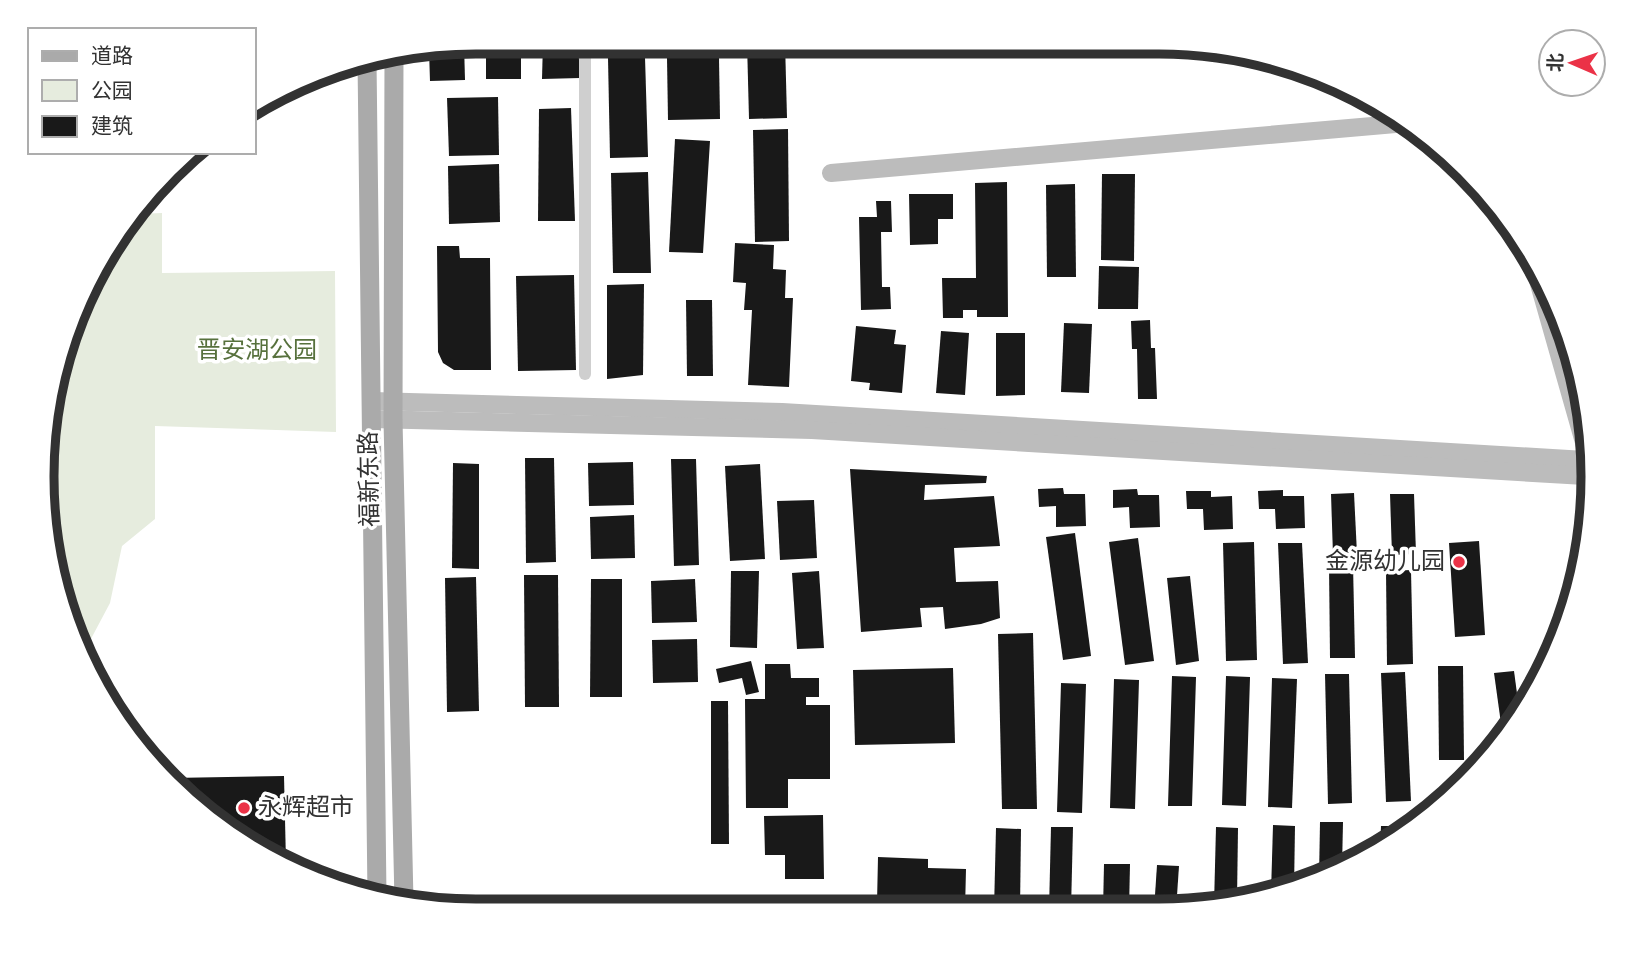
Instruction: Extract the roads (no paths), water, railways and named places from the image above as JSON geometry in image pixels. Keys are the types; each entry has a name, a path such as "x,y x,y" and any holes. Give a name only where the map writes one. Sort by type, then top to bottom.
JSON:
{"main road":[{"name":"福新东路","path":"394,62 393,411 404,892"},
{"name":"福新东路","path":"367,69 377,887"},
{"path":"831,173 1390,123"},
{"path":"1546,309 1576,414"},
{"path":"372,410 812,430 1581,476"},
{"path":"393,411 797,413 1580,460"},
{"path":"372,885 376,816"}],"street":[{"path":"585,54 585,374"}],"place":[{"name":"金源幼儿园","path":"1459,562"},
{"name":"永辉超市","path":"244,808"}],"park label":[{"name":"晋安湖公园","path":"257,351"}]}
